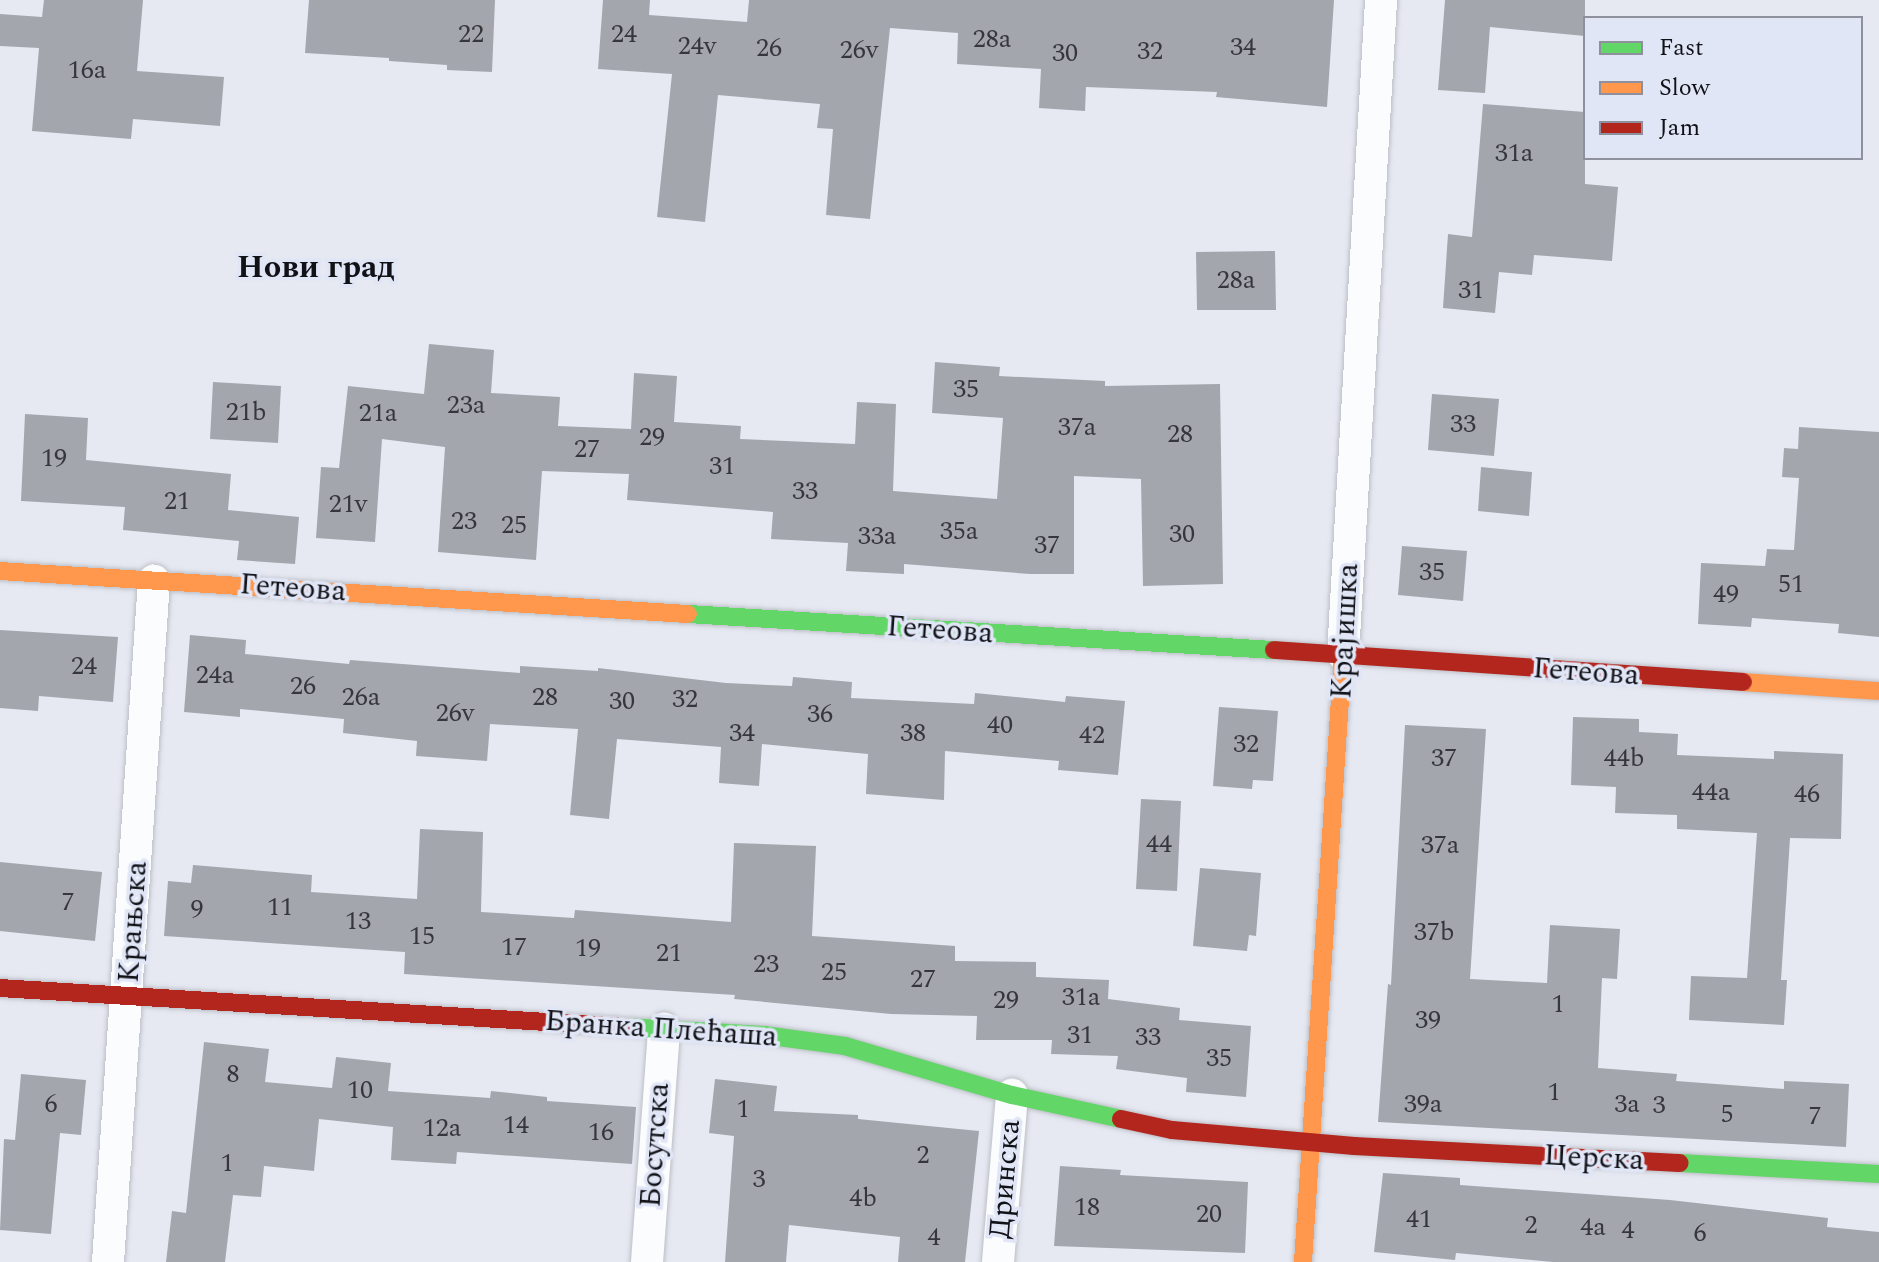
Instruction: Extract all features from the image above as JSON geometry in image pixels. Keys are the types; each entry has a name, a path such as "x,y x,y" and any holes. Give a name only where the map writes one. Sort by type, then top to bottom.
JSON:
{"street":[{"name":"Крајишка","path":"1303,1262 1343,654 1381,0"},
{"name":"Гетеова","path":"0,571 1343,654 1879,691"},
{"name":"Крањска","path":"108,1262 154,581"},
{"name":"Бранка Плећаша","path":"0,988 764,1035 845,1046 1012,1095 1172,1130 1310,1142"},
{"name":"Босутска","path":"647,1262 664,1029"},
{"name":"Дринска","path":"998,1262 1012,1095"},
{"name":"Церска","path":"1310,1142 1879,1174"}],"building":[{"path":"44,0 143,0 137,71 224,77 220,126 133,119 131,139 32,131 39,48 0,46 0,14 42,17"},
{"path":"309,0 495,0 492,72 447,70 447,65 389,61 389,58 305,53"},
{"path":"603,0 650,0 649,15 747,22 749,0 1334,0 1327,107 1216,97 1217,92 1086,87 1085,111 1039,108 1041,69 957,64 958,33 890,28 870,219 826,215 833,129 817,128 820,104 718,95 705,222 657,217 672,74 598,69"},
{"path":"1445,0 1585,0 1583,36 1490,27 1485,93 1438,90"},
{"path":"1483,104 1583,112 1585,184 1618,187 1612,261 1534,255 1532,275 1499,272 1495,313 1443,308 1448,234 1472,237"},
{"path":"1275,251 1276,310 1197,310 1196,252"},
{"path":"429,344 494,350 491,393 560,397 558,426 631,429 634,373 677,376 674,422 741,426 740,439 855,444 857,402 896,404 893,491 997,499 1003,418 932,413 935,362 1000,367 999,376 1105,381 1105,386 1220,384 1223,584 1143,586 1141,479 1074,476 1074,574 1030,574 904,564 904,574 846,571 848,543 771,539 773,512 627,500 629,474 542,471 536,560 438,552 445,447 382,439 375,542 316,538 321,467 339,468 348,386 424,394"},
{"path":"213,382 281,386 278,443 210,439"},
{"path":"1432,394 1499,399 1494,456 1428,450"},
{"path":"25,414 88,418 86,460 231,474 228,510 299,517 295,564 237,560 239,541 123,530 125,507 21,501"},
{"path":"1799,427 1879,432 1879,637 1838,633 1839,624 1752,618 1751,627 1698,624 1701,563 1765,566 1767,549 1794,550 1799,478 1782,477 1784,448 1798,449"},
{"path":"1481,467 1532,472 1529,516 1478,511"},
{"path":"1402,546 1467,551 1463,601 1398,595"},
{"path":"0,630 118,637 113,702 39,696 38,711 0,708"},
{"path":"190,635 246,640 245,654 349,664 350,660 520,673 520,666 598,671 598,668 726,683 792,686 793,677 852,682 851,698 974,704 975,693 1065,702 1066,696 1125,701 1118,775 1058,770 1059,761 945,751 944,800 866,794 868,754 762,744 759,786 719,783 721,747 617,739 609,819 570,815 578,729 490,724 487,761 416,756 417,741 343,733 344,719 240,709 240,717 184,712"},
{"path":"1219,707 1278,711 1273,781 1253,780 1252,789 1213,786"},
{"path":"1573,717 1639,719 1639,732 1678,734 1677,755 1774,759 1774,751 1843,754 1841,839 1790,838 1781,980 1787,980 1784,1025 1689,1020 1691,976 1747,978 1757,833 1677,829 1677,815 1615,813 1616,787 1571,785"},
{"path":"1405,725 1486,729 1470,979 1547,983 1550,925 1620,929 1617,979 1602,978 1598,1068 1677,1074 1676,1081 1784,1089 1784,1081 1849,1084 1846,1147 1378,1122 1388,984 1391,985"},
{"path":"1141,799 1181,801 1177,891 1136,889"},
{"path":"420,829 483,832 481,912 574,918 575,910 731,922 734,843 816,846 812,936 955,946 955,961 1036,962 1036,977 1109,980 1108,999 1180,1008 1179,1020 1251,1026 1246,1097 1186,1092 1187,1078 1116,1069 1118,1056 1051,1054 1052,1040 976,1040 977,1016 891,1014 734,999 735,995 404,974 405,952 164,936 168,881 191,883 193,865 312,875 311,892 417,899"},
{"path":"0,862 102,872 95,941 0,931"},
{"path":"1200,868 1261,873 1256,936 1249,935 1247,951 1193,946"},
{"path":"204,1042 269,1049 265,1082 332,1088 336,1057 391,1063 388,1091 490,1098 491,1091 547,1097 547,1101 636,1107 632,1164 457,1152 456,1164 391,1160 393,1127 319,1119 314,1171 264,1166 261,1197 233,1195 225,1262 166,1262 172,1211 186,1213"},
{"path":"21,1074 86,1080 81,1135 60,1133 51,1234 0,1230 4,1139 15,1140"},
{"path":"715,1079 777,1086 774,1111 858,1115 858,1119 979,1131 965,1262 898,1262 900,1237 789,1225 786,1262 725,1262 734,1136 709,1133"},
{"path":"1060,1166 1121,1170 1120,1175 1248,1182 1245,1253 1054,1246"},
{"path":"1383,1173 1460,1178 1460,1185 1670,1200 1828,1218 1827,1227 1879,1232 1879,1262 1553,1262 1456,1253 1455,1260 1374,1252"}],"traffic: fast":[{"path":"688,614 1274,650"},
{"path":"626,1027 764,1035 845,1046 1012,1095 1121,1119"},
{"path":"1680,1163 1879,1174"}],"traffic: slow":[{"path":"0,571 688,614"},
{"path":"1303,1262 1343,654"},
{"path":"1743,682 1879,691"}],"traffic: jam":[{"path":"1274,650 1743,682"},
{"path":"0,988 626,1027"},
{"path":"1121,1119 1172,1130 1354,1146 1680,1163"}],"district":[{"name":"Нови град","path":"316,268"}]}
